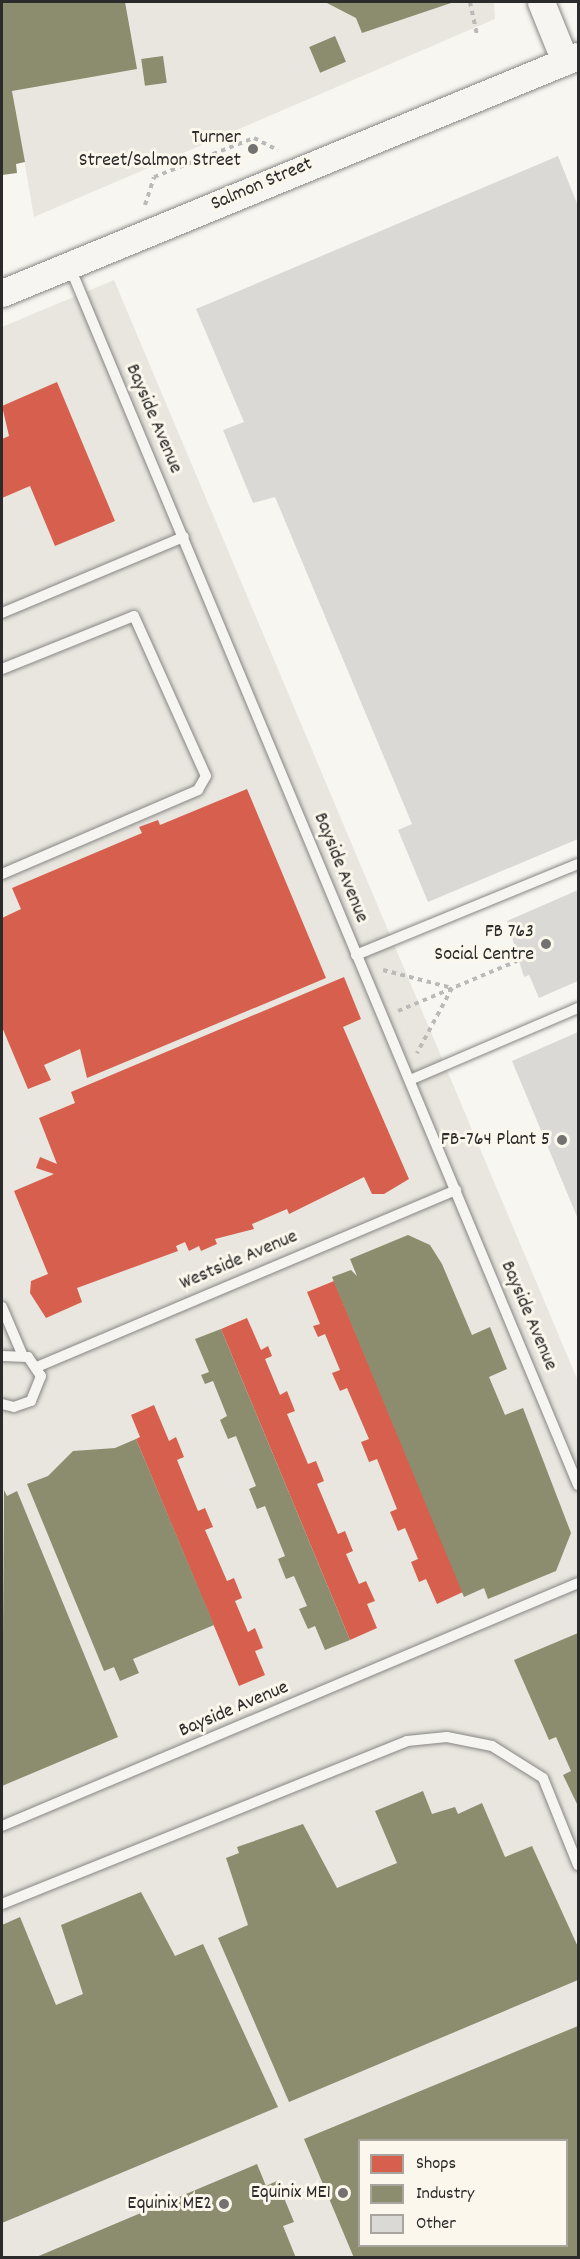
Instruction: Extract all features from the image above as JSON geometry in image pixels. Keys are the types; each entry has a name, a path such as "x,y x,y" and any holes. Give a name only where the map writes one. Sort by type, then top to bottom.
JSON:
{"street":[{"path":"541,2 571,56"},
{"name":"Salmon Street","path":"2,293 571,56"}],"lane":[{"name":"Bayside Avenue","path":"69,265 579,1485"},
{"path":"2,613 184,537"},
{"path":"2,669 134,616 206,776 198,790 2,874"},
{"path":"359,960 579,864"},
{"path":"408,1076 579,1008"},
{"name":"Westside Avenue","path":"38,1366 456,1190"},
{"path":"2,1307 22,1354 38,1366 40,1385 31,1401 14,1407 2,1404"},
{"path":"2,1356 22,1354"},
{"name":"Bayside Avenue","path":"2,1826 579,1583"},
{"path":"2,1904 407,1741 447,1737 492,1746 543,1778 579,1865"}],"path":[{"path":"470,2 477,34"},
{"path":"135,237 154,177 254,138 309,165"},
{"path":"359,960 452,988"},
{"path":"383,1017 518,961"},
{"path":"408,1076 452,988"}],"shaded area":[{"path":"2,2 494,2 495,19 34,217 2,31"},
{"path":"114,280 578,1381 578,2257 2,2258 2,327"}],"building: Shops":[{"path":"57,382 115,521 55,546 30,486 2,498 2,439 9,436 2,406"},
{"path":"247,789 326,978 87,1078 80,1049 44,1065 51,1080 28,1089 2,1027 2,918 21,909 12,888 142,833 139,827 158,820 160,825"},
{"path":"344,977 361,1019 343,1027 409,1179 384,1194 372,1194 364,1177 289,1214 287,1209 252,1224 254,1229 215,1239 217,1244 201,1251 199,1246 189,1251 185,1242 176,1246 178,1251 77,1288 82,1302 46,1318 30,1293 31,1281 48,1274 14,1191 54,1174 36,1168 40,1157 57,1164 39,1118 75,1103 71,1092"},
{"path":"334,1281 463,1592 437,1604 426,1579 419,1582 411,1562 418,1559 405,1528 398,1531 390,1512 397,1509 377,1459 369,1462 361,1442 369,1439 347,1388 340,1391 332,1373 340,1370 325,1334 318,1337 313,1326 320,1324 307,1292"},
{"path":"247,1318 261,1350 268,1346 272,1356 265,1359 280,1395 287,1391 295,1411 287,1414 308,1464 316,1461 324,1481 317,1484 338,1534 345,1531 353,1551 346,1554 359,1584 366,1581 375,1601 367,1604 377,1628 350,1640 221,1329"},
{"path":"154,1405 169,1441 176,1437 184,1457 177,1460 198,1511 205,1508 213,1527 205,1530 227,1581 234,1578 242,1598 235,1601 248,1632 255,1628 263,1648 255,1651 265,1675 239,1686 136,1439 140,1437 131,1415"}],"building: Industry":[{"path":"2,2 125,2 137,69 12,91 25,162 16,164 17,173 2,175"},
{"path":"325,2 454,2 362,33 356,18"},
{"path":"335,36 346,62 320,73 309,47"},
{"path":"163,56 167,83 145,86 141,59"},
{"path":"408,1235 430,1245 442,1264 472,1335 490,1327 507,1369 489,1377 505,1415 523,1408 571,1533 556,1571 488,1599 484,1588 464,1597 332,1277 351,1270 357,1276 350,1259"},
{"path":"221,1329 350,1640 325,1650 315,1626 308,1629 299,1609 307,1606 294,1576 286,1579 278,1559 285,1556 265,1506 257,1509 249,1489 256,1486 236,1436 228,1439 220,1420 227,1416 213,1381 205,1384 201,1375 209,1372 195,1339"},
{"path":"136,1439 214,1625 133,1659 139,1673 120,1681 114,1667 104,1671 27,1484 48,1476 73,1451 115,1448"},
{"path":"4,1490 7,1496 17,1491 118,1737 2,1786"},
{"path":"578,1633 578,1806 563,1775 571,1771 556,1737 549,1740 514,1660"},
{"path":"423,1791 432,1814 455,1807 458,1814 482,1803 505,1857 532,1846 578,1947 578,1980 289,2102 218,1938 248,1925 226,1858 239,1853 237,1847 303,1824 337,1888 397,1863 375,1811"},
{"path":"141,1892 175,1956 203,1944 278,2107 2,2223 2,1925 20,1917 56,2005 83,1994 61,1925"},
{"name":"Equinix ME1","path":"578,2026 578,2258 354,2258 304,2139"},
{"name":"Equinix ME2","path":"257,2164 266,2186 277,2181 294,2222 283,2226 296,2258 34,2258"}],"building: Other":[{"path":"558,156 578,206 578,839 428,902 398,830 412,824 275,497 253,503 223,430 244,422 196,309"},
{"name":"FB 763 Social Centre","path":"578,890 578,981 539,998 529,975 524,977 507,921"},
{"name":"FB-764 Plant 5","path":"578,1032 578,1219 512,1061"}],"place":[{"name":"Turner Street/Salmon Street","path":"253,149"},
{"name":"FB 763 Social Centre","path":"546,944"},
{"name":"FB-764 Plant 5","path":"562,1140"},
{"name":"Equinix ME1","path":"343,2193"},
{"name":"Equinix ME2","path":"224,2204"}]}
